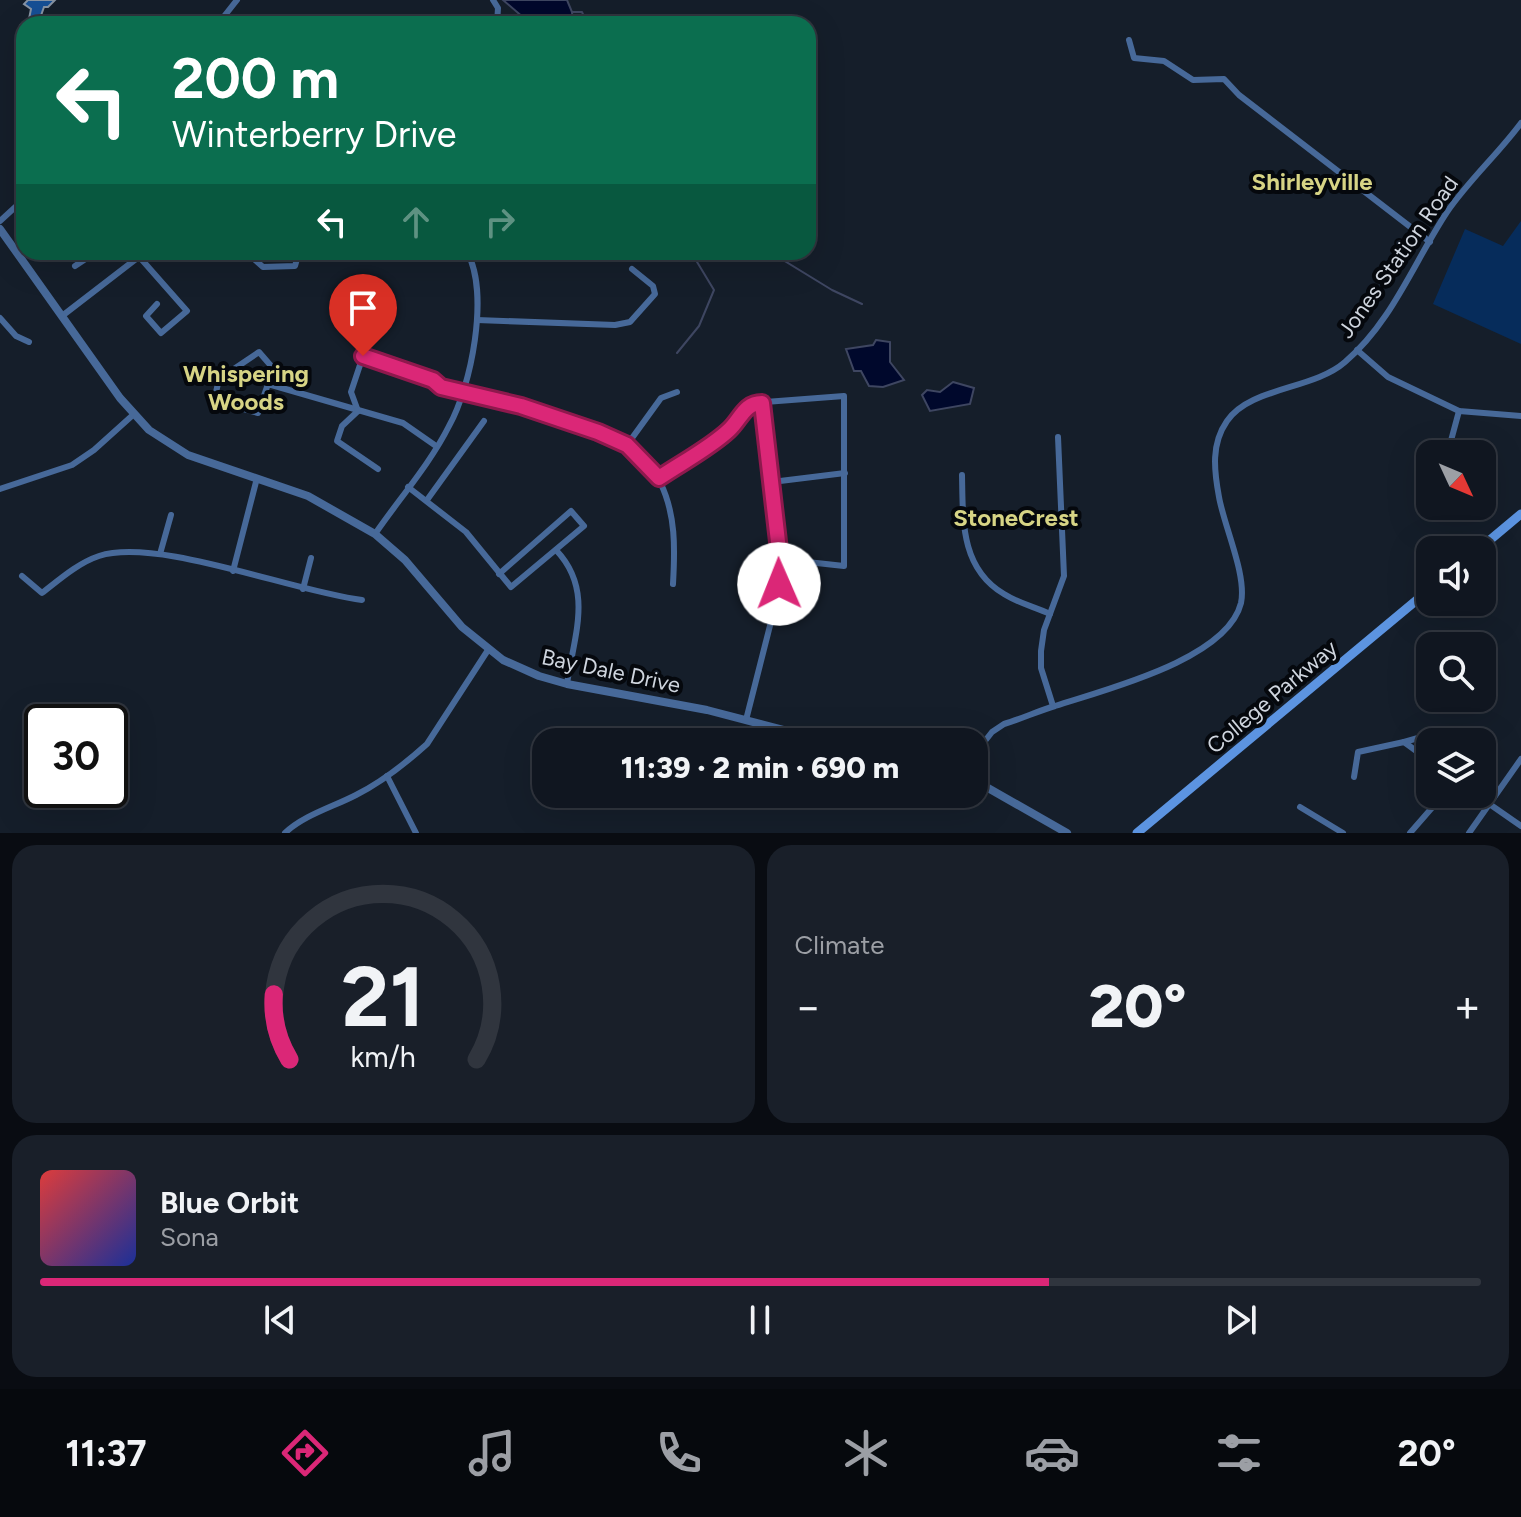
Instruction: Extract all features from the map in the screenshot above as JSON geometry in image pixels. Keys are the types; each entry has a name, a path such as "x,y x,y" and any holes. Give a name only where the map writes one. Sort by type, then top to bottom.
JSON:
{"main road":[{"path":"1495,536 1521,514"},
{"name":"College Parkway","path":"1137,833 1416,601"}],"street":[{"path":"224,16 237,0"},
{"path":"1129,40 1134,58 1164,61 1193,80 1224,79 1239,95 1430,242"},
{"name":"Jones Station Road","path":"988,737 1004,724 1118,687 1157,670 1207,645 1222,632 1241,603 1241,587 1218,493 1214,451 1218,437 1237,409 1324,375 1342,365 1357,350 1399,295 1447,213 1521,123"},
{"path":"0,221 16,206"},
{"name":"Bay Dale Drive","path":"0,229 16,251"},
{"name":"Bay Dale Drive","path":"22,260 134,414 157,435 188,455 308,496 375,534 405,560 462,627 488,650 539,676 567,684 776,728"},
{"path":"75,266 84,260"},
{"path":"62,316 132,260"},
{"path":"145,260 187,311 162,334 146,316 157,304"},
{"path":"255,260 263,267 295,266 297,260"},
{"path":"375,534 452,422 463,393 477,320 479,292 471,260"},
{"path":"477,320 601,325 630,322 655,294 653,286 632,269"},
{"path":"0,318 16,336 29,342"},
{"path":"1357,350 1388,377 1459,411 1521,416"},
{"path":"259,352 272,367 268,384 258,413 214,401 219,379 259,352"},
{"path":"358,411 351,392 363,356 463,393 571,421 627,445 659,478 669,505 675,547 673,584"},
{"path":"268,384 403,423 436,446"},
{"path":"627,445 661,398 677,392"},
{"path":"659,478 729,430 753,403 844,396 844,566 780,559"},
{"path":"746,720 776,602 780,559 762,403"},
{"path":"358,411 342,426 337,441 378,469"},
{"path":"1451,440 1459,411"},
{"path":"0,489 72,465 134,414"},
{"path":"427,500 484,421"},
{"path":"1053,706 1041,668 1042,643 1064,576 1058,437"},
{"path":"772,482 845,473"},
{"path":"962,475 964,531 976,566 1002,593 1050,614"},
{"path":"233,571 257,478"},
{"path":"408,487 466,532 499,574 511,587 584,526 571,511 499,574"},
{"path":"160,554 171,515"},
{"path":"556,550 570,565 578,584 579,605 567,684"},
{"path":"22,576 42,593 83,563 100,556 130,552 160,554 362,600"},
{"path":"303,589 311,558"},
{"path":"285,833 387,776 427,744 488,650"},
{"path":"1354,777 1358,752 1416,739"},
{"path":"1404,742 1416,751"},
{"path":"1496,797 1521,759"},
{"path":"387,776 416,833"},
{"path":"988,788 1067,833"},
{"path":"1300,807 1343,833"},
{"path":"1410,833 1432,808"},
{"path":"1469,833 1489,808"},
{"path":"1495,808 1521,826"}],"shaded area":[{"path":"503,0 567,0 572,16 522,16"},
{"path":"1521,221 1521,344 1433,304 1465,229 1503,246"},
{"path":"876,340 890,342 890,362 904,380 883,387 869,386 861,371 854,371 846,349 873,345"},
{"path":"953,382 974,388 970,404 930,411 922,395 927,390 940,392"}],"building":[{"path":"28,0 55,0 44,7 41,16 30,16 31,9 24,4"}],"waterway":[{"path":"572,12 582,12 584,16"},
{"path":"677,353 699,326 714,290 696,260"},
{"path":"783,260 862,304"}],"district":[{"name":"Shirleyville","path":"1312,181"},
{"name":"Whispering Woods","path":"246,387"},
{"name":"StoneCrest","path":"1016,517"}],"route":[{"path":"363,356 433,380 441,387 571,421 627,445 659,478 729,430 746,408 753,403 762,403 780,559 779,584"}]}
